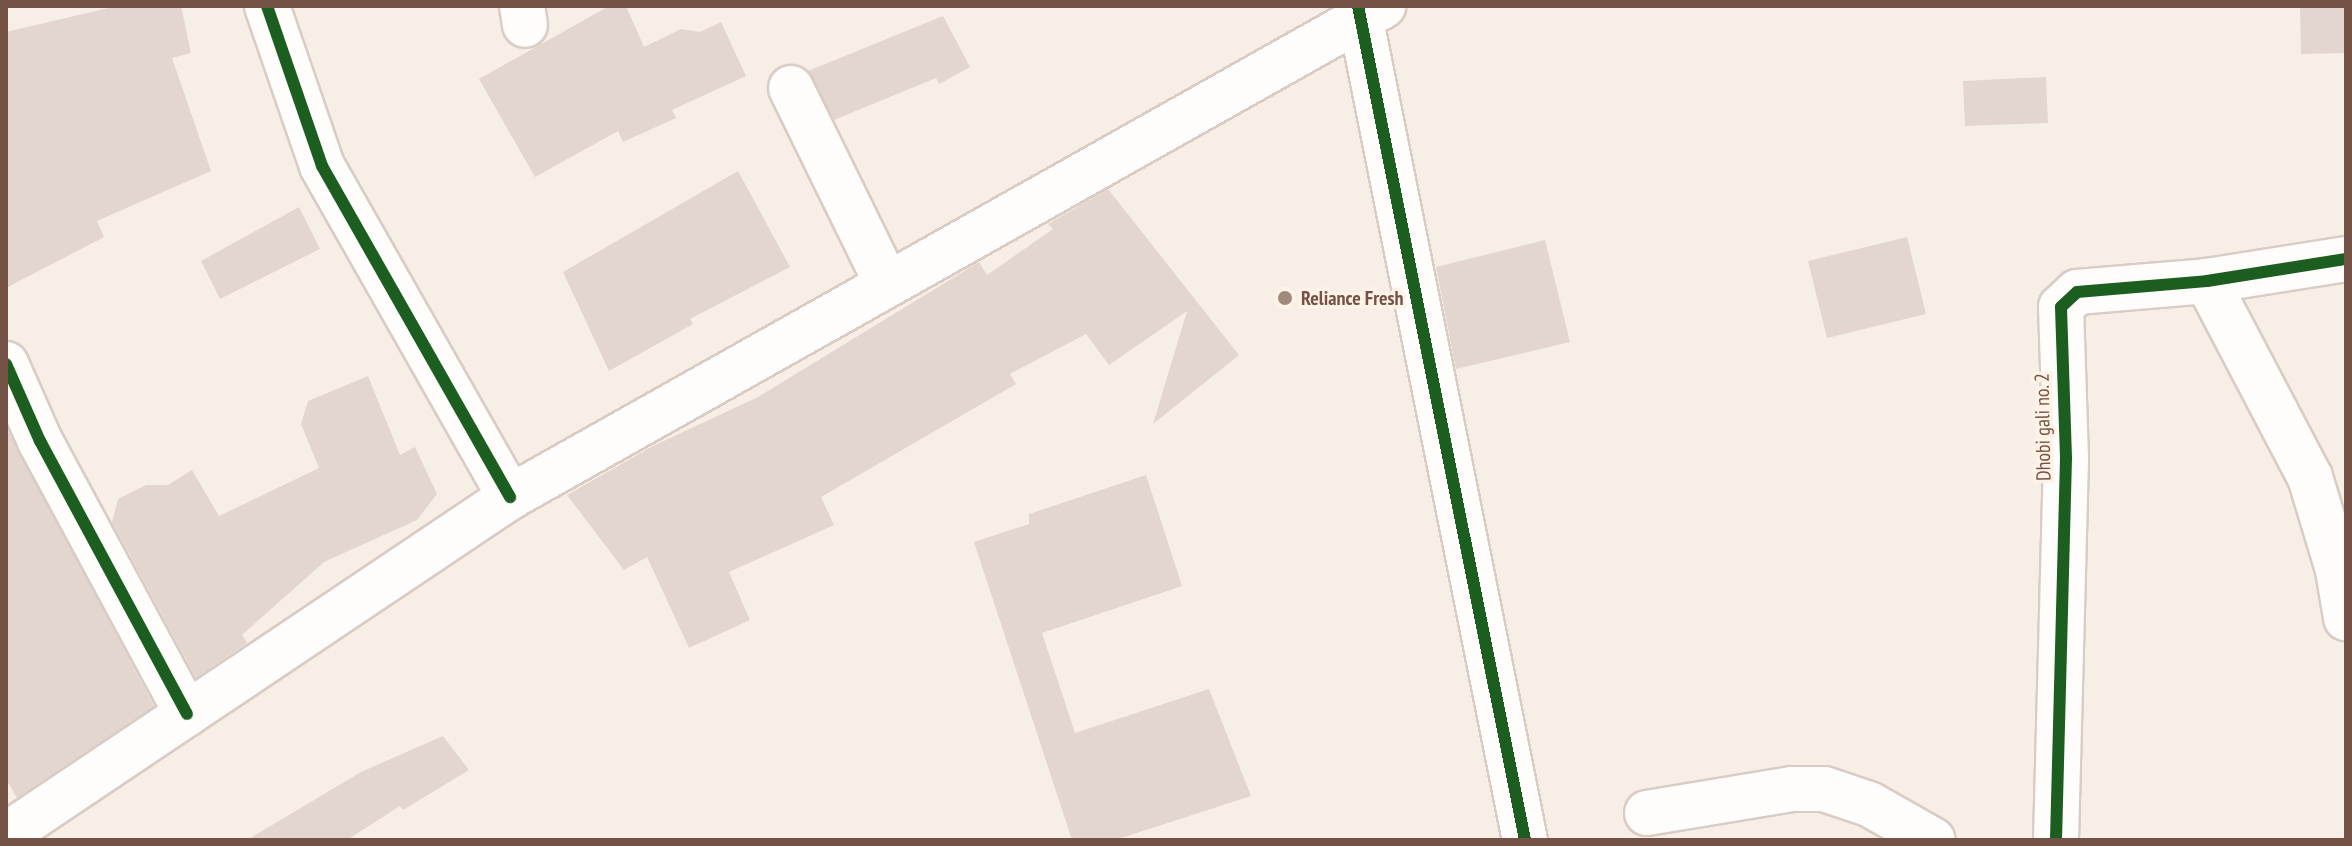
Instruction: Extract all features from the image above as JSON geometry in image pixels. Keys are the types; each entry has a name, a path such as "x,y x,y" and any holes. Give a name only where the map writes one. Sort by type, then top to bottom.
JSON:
{"street":[{"path":"267,6 322,166 510,497"},
{"path":"6,835 510,497 1367,9 1525,840"},
{"path":"791,88 887,284"},
{"name":"Dhobi gali no. 2","path":"2056,840 2066,458 2061,307 2077,292 2207,281 2346,259"},
{"path":"2207,281 2310,477 2338,570 2346,618"},
{"path":"6,364 40,441 187,714"},
{"path":"1647,813 1792,789 1824,789 1869,804 1933,840"}],"building":[{"path":"117,6 181,6 191,53 172,58 211,171 97,221 104,237 6,288 6,32"},
{"path":"609,6 626,6 644,47 681,29 700,32 721,22 746,76 672,110 676,118 623,142 618,131 535,177 479,79"},
{"path":"2300,6 2346,6 2346,53 2301,54"},
{"path":"943,16 970,67 939,84 936,78 834,120 808,71"},
{"path":"2046,77 2048,123 1965,126 1963,81"},
{"path":"738,171 790,267 690,319 693,324 609,371 563,272"},
{"path":"1108,189 1239,355 1153,424 1187,311 1109,365 1086,334 1010,374 1016,384 821,497 834,525 729,572 750,620 689,648 647,557 624,570 567,495 653,446 758,397 979,262 987,275 1053,229 1048,224"},
{"path":"299,207 320,249 220,299 201,261"},
{"path":"1907,237 1926,314 1827,338 1808,261"},
{"path":"1545,240 1570,342 1456,369 1436,267"},
{"path":"368,376 400,455 415,447 437,494 417,520 324,562 242,635 247,643 196,678 112,522 118,499 146,485 168,485 192,470 219,516 319,468 301,424 308,401"},
{"path":"6,426 154,706 17,798 6,779"},
{"path":"1146,475 1182,586 1042,633 1075,733 1209,689 1251,796 1115,840 1072,840 974,542 1029,524 1029,514"},
{"path":"443,736 469,770 403,810 400,806 347,840 247,840 361,772"}],"cycle path":[{"path":"267,6 322,166 510,497"},
{"path":"1358,6 1525,840"},
{"path":"2056,840 2066,458 2061,307 2077,292 2207,281 2346,259"},
{"path":"6,364 40,441 187,714"}],"place":[{"name":"Reliance Fresh","path":"1285,298"}]}
